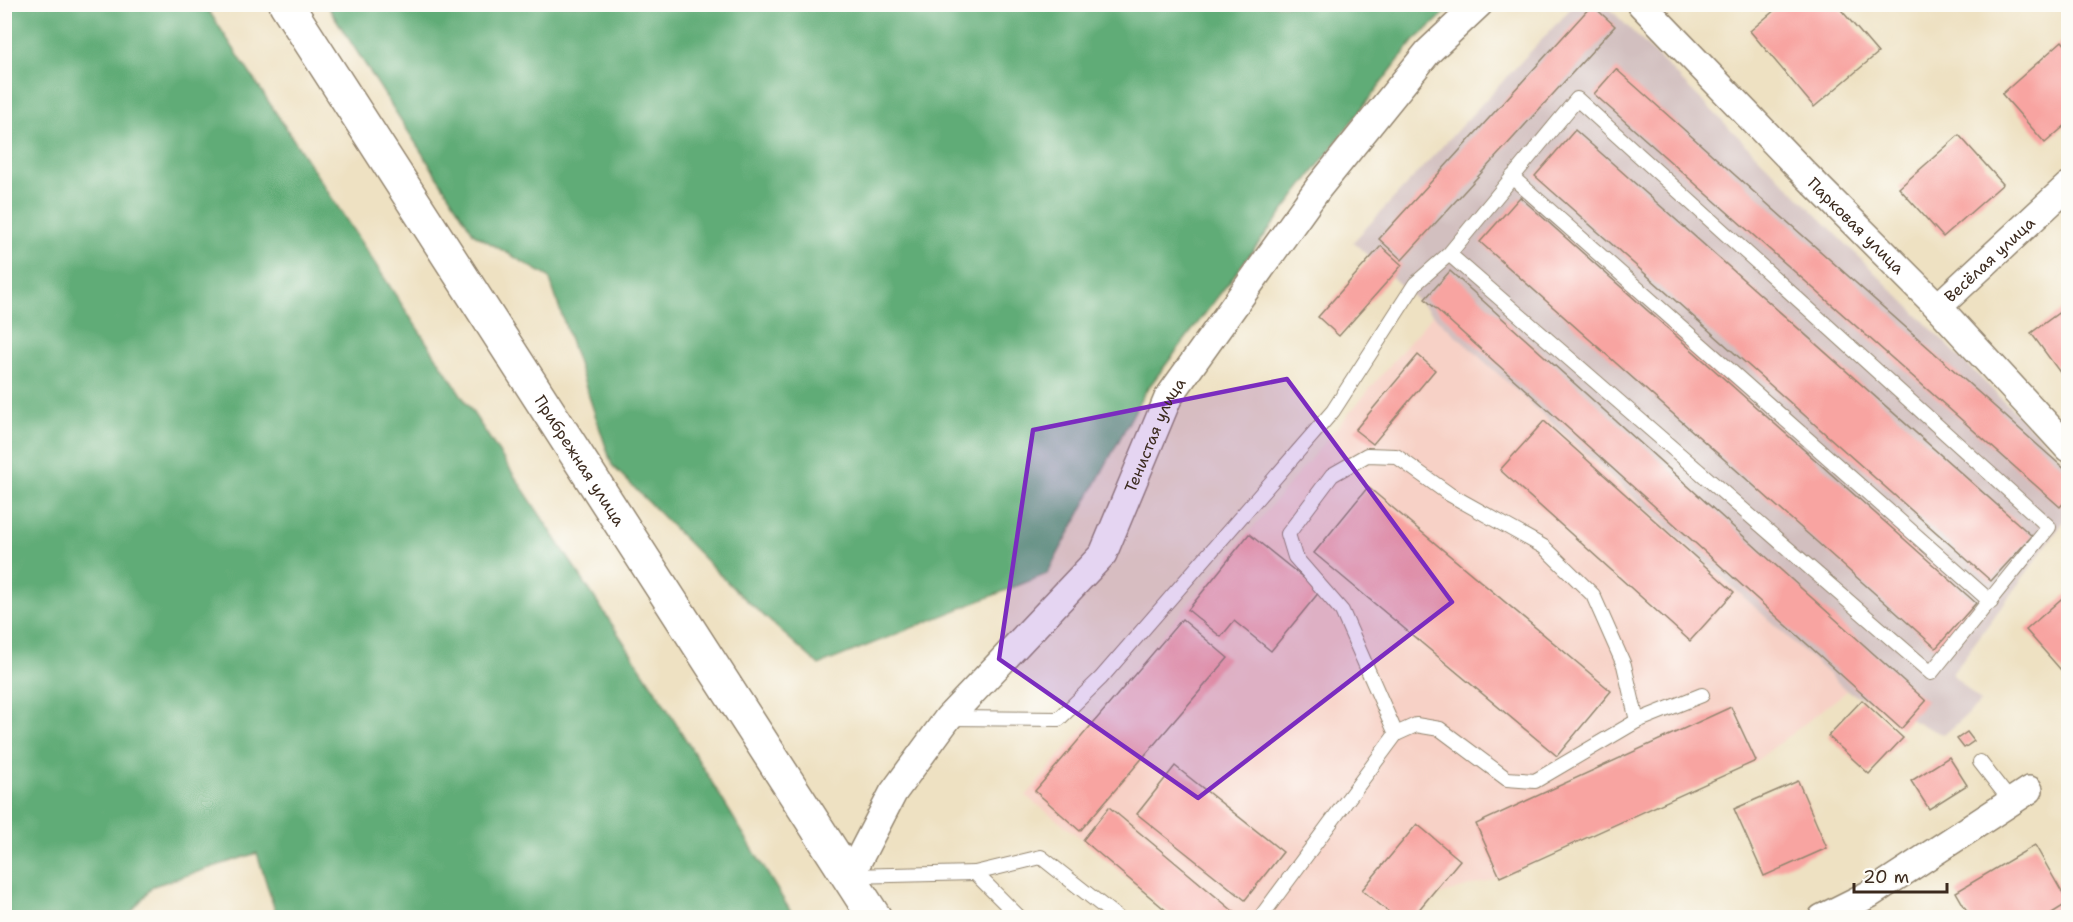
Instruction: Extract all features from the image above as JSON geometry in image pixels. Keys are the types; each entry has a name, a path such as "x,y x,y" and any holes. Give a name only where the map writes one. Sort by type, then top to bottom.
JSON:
{"street":[{"name":"Прибрежная улица","path":"286,4 875,918"},
{"name":"Тенистая улица","path":"850,876 893,793 948,718 1103,554 1168,398 1319,187 1428,52 1479,4"},
{"name":"Парковая улица","path":"1641,4 1802,171 1938,307 2068,448"},
{"name":"Весёлая улица","path":"1938,307 2068,186"},
{"path":"1822,918 1870,894 2020,796"}],"lane":[{"path":"948,718 1059,719 1101,678 1333,411 1415,284 1449,254 1577,99 2049,527 1991,602 1931,673 1449,254"},
{"path":"1512,177 1991,602"},
{"path":"1396,734 1342,611 1295,557 1288,534 1332,475 1367,455 1396,456 1449,494 1544,547 1593,595 1624,665 1637,721"},
{"path":"1260,918 1396,734 1416,725 1440,729 1507,779 1535,781 1637,721 1702,695"},
{"path":"1980,762 2020,796"},
{"path":"850,876 975,873 1041,856 1118,918"},
{"path":"975,873 1020,918"}],"highlighted area":[{"path":"1287,379 1452,602 1198,798 999,659 1033,430"}],"shaded area":[{"path":"1574,5 1606,5 2068,465 2068,516 1952,674 1981,702 1944,735 1847,691 1353,242"},
{"path":"1433,314 1847,691 1756,761 1500,877 1439,895 1418,917 1183,917 1026,796"}],"green space":[{"path":"5,4 205,5 661,699 794,917 277,917 257,853 153,886 127,917 5,917"},
{"path":"327,5 1454,5 1411,44 1145,392 1047,574 819,665 735,590 612,465 549,277 474,234"}],"building":[{"path":"1782,4 1836,4 1878,53 1814,107 1750,31"},
{"path":"1592,5 1615,26 1402,260 1379,239"},
{"path":"2062,41 2068,48 2068,123 2045,143 2002,94"},
{"path":"1616,69 2068,472 2068,498 2060,507 1594,94"},
{"path":"1575,130 2032,536 1991,581 1535,176"},
{"path":"1959,135 2003,184 1943,237 1899,188"},
{"path":"1520,197 1976,603 1936,648 1480,242"},
{"path":"1381,246 1402,265 1339,336 1318,317"},
{"path":"1450,271 1926,701 1901,729 1425,299"},
{"path":"2068,306 2068,375 2064,378 2031,333"},
{"path":"1418,355 1435,370 1373,444 1355,430"},
{"path":"1544,421 1734,592 1690,641 1500,470"},
{"path":"1368,487 1611,691 1557,756 1314,553"},
{"path":"1249,534 1320,591 1271,651 1234,621 1221,637 1188,610"},
{"path":"2068,593 2068,678 2026,630"},
{"path":"1182,619 1228,658 1080,831 1035,791"},
{"path":"1862,700 1903,738 1869,774 1828,736"},
{"path":"1731,707 1756,761 1500,877 1476,824"},
{"path":"1967,732 1974,741 1964,748 1957,739"},
{"path":"1949,757 1967,785 1929,809 1911,781"},
{"path":"1175,766 1283,852 1245,900 1137,814"},
{"path":"1798,781 1827,848 1764,876 1734,809"},
{"path":"1109,807 1239,916 1237,918 1175,918 1083,840"},
{"path":"1417,824 1460,860 1412,918 1396,918 1362,890"},
{"path":"2035,845 2068,903 2044,918 1971,918 1956,892"}]}
